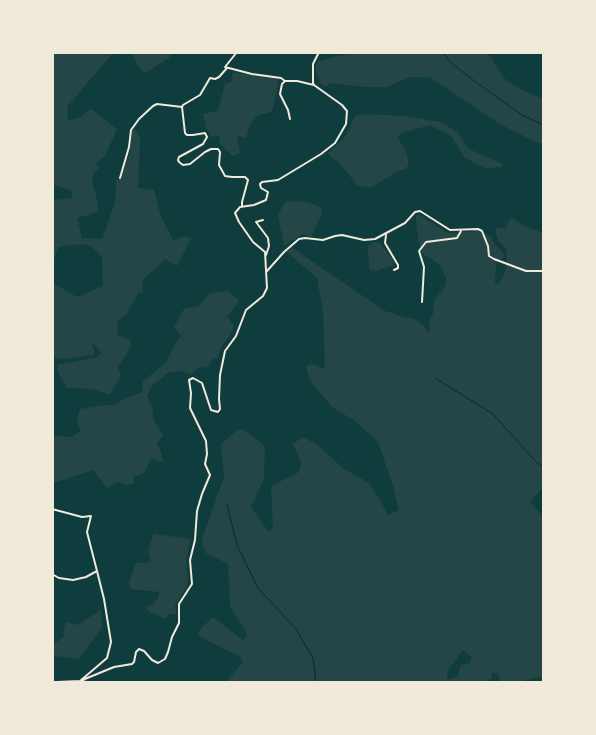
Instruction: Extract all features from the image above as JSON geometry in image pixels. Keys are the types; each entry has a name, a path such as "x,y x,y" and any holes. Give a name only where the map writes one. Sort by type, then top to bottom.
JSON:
{"street":[{"path":"120,178 129,147 130,130 139,119 152,106 157,104 182,107 200,95 210,78 215,79 219,77 237,52"},
{"path":"314,85 313,64 319,52"},
{"path":"227,68 281,78 285,81 297,81 314,85 347,110 346,124 335,142 321,154 278,180 262,182 260,184 261,188 268,192 266,200 254,206 237,208 235,216 253,242 266,255"},
{"path":"285,81 282,84 280,94 290,118"},
{"path":"182,107 187,135 205,133 207,137 203,144 179,157 179,162 190,164 205,152 211,149 218,149 220,152 219,165 224,176 245,177 248,180 242,206"},
{"path":"267,271 299,239 323,240 342,235 364,240 375,240 405,223 415,212 420,211 450,230 478,229 482,231 488,246 489,256 494,259 526,270 544,271"},
{"path":"80,681 114,667 132,664 139,649 158,663 165,659 168,652 172,637 179,623 179,604 192,584 190,560 195,540 197,511 210,475 205,464 207,454 206,441 190,408 191,393 189,380 193,378 202,383 211,410 218,412 220,409 220,376 225,351 236,336 246,310 264,296 267,288 266,255 269,246 268,238 256,222 263,220"},
{"path":"422,302 424,267 419,251 426,242 457,238 461,231"},
{"path":"386,235 385,243 398,265 398,268 394,270"},
{"path":"52,509 82,517 91,516 87,532 104,599 111,642 107,658 80,681"},
{"path":"52,574 59,578 73,580 97,572"},
{"path":"56,682 86,682"}],"shaded area":[{"path":"53,53 113,53 67,107 68,121 79,118 91,109 117,129 105,156 96,163 99,169 95,171 92,182 96,194 98,212 77,218 82,238 102,239 115,203 116,180 121,179 130,152 132,131 135,129 140,137 138,188 154,190 160,214 173,240 186,236 191,239 177,266 165,259 142,281 143,292 138,293 126,315 117,321 118,335 130,340 131,347 118,367 121,375 110,395 92,389 67,388 58,372 57,365 97,357 101,353 92,343 95,355 62,359 53,357 53,283 77,297 103,286 102,257 92,247 83,244 58,247 53,264 52,200 73,198 71,190 53,185"},
{"path":"132,53 172,53 169,58 145,73 139,68"},
{"path":"352,53 485,53 491,57 504,78 516,87 543,99 543,144 537,143 500,124 429,77 411,77 386,87 364,87 330,83 326,87 320,83 315,68 318,61"},
{"path":"233,72 279,79 271,112 258,115 251,123 246,138 237,136 240,153 233,156 220,144 219,136 211,137 206,128 203,114 218,111 225,84 231,82"},
{"path":"367,114 403,116 440,122 457,132 469,149 503,164 501,167 485,168 465,158 451,136 430,125 402,133 398,138 406,151 409,163 406,169 398,171 372,187 358,186 338,161 328,153 345,137 355,116"},
{"path":"285,202 308,202 322,208 321,216 311,237 303,234 284,246 278,215"},
{"path":"418,214 448,233 477,231 491,237 495,245 503,252 504,258 498,259 496,265 495,283 498,284 505,273 507,258 506,248 498,240 495,230 506,228 509,220 512,218 523,225 543,233 544,486 530,502 543,516 543,677 521,682 500,682 498,674 492,672 492,678 484,682 226,682 243,662 241,657 202,638 198,634 201,628 213,617 244,641 247,634 230,606 228,564 206,553 202,545 203,536 224,477 221,444 239,429 244,430 265,446 264,479 251,507 268,531 273,528 271,486 299,472 301,463 293,444 303,437 316,444 344,469 369,483 388,515 399,510 378,442 355,421 332,407 309,379 306,366 311,364 325,369 323,311 317,278 288,251 292,248 297,251 385,311 413,318 424,326 427,332 430,331 429,321 433,314 434,301 446,285 446,277 440,265 422,253 416,216","holes":["463,650 472,658 469,664 461,665 458,676 447,680 448,670"]},
{"path":"373,242 380,243 394,263 392,266 376,271 369,269 368,246"},
{"path":"227,291 238,299 238,303 227,317 234,326 231,334 221,347 218,358 211,360 208,367 198,368 190,375 181,371 169,372 152,386 147,396 152,407 154,421 163,435 157,444 163,463 151,458 144,473 133,477 134,483 127,485 118,482 107,488 93,470 53,483 53,436 72,437 81,431 77,421 80,409 114,405 142,392 143,381 166,363 173,347 181,336 174,327 184,309 199,306 210,293"},
{"path":"154,534 191,539 186,559 188,585 175,605 176,614 168,614 166,619 148,611 145,607 153,604 159,596 159,592 130,589 129,582 136,563 151,562 148,550"},
{"path":"101,610 102,628 79,659 53,656 53,644 64,637 63,631 66,622 77,625"}],"waterway":[{"path":"443,52 450,62 473,80 522,115 544,125"},
{"path":"435,378 493,414 536,462 544,466"},
{"path":"227,505 237,545 258,588 296,629 313,658 316,682"}]}
